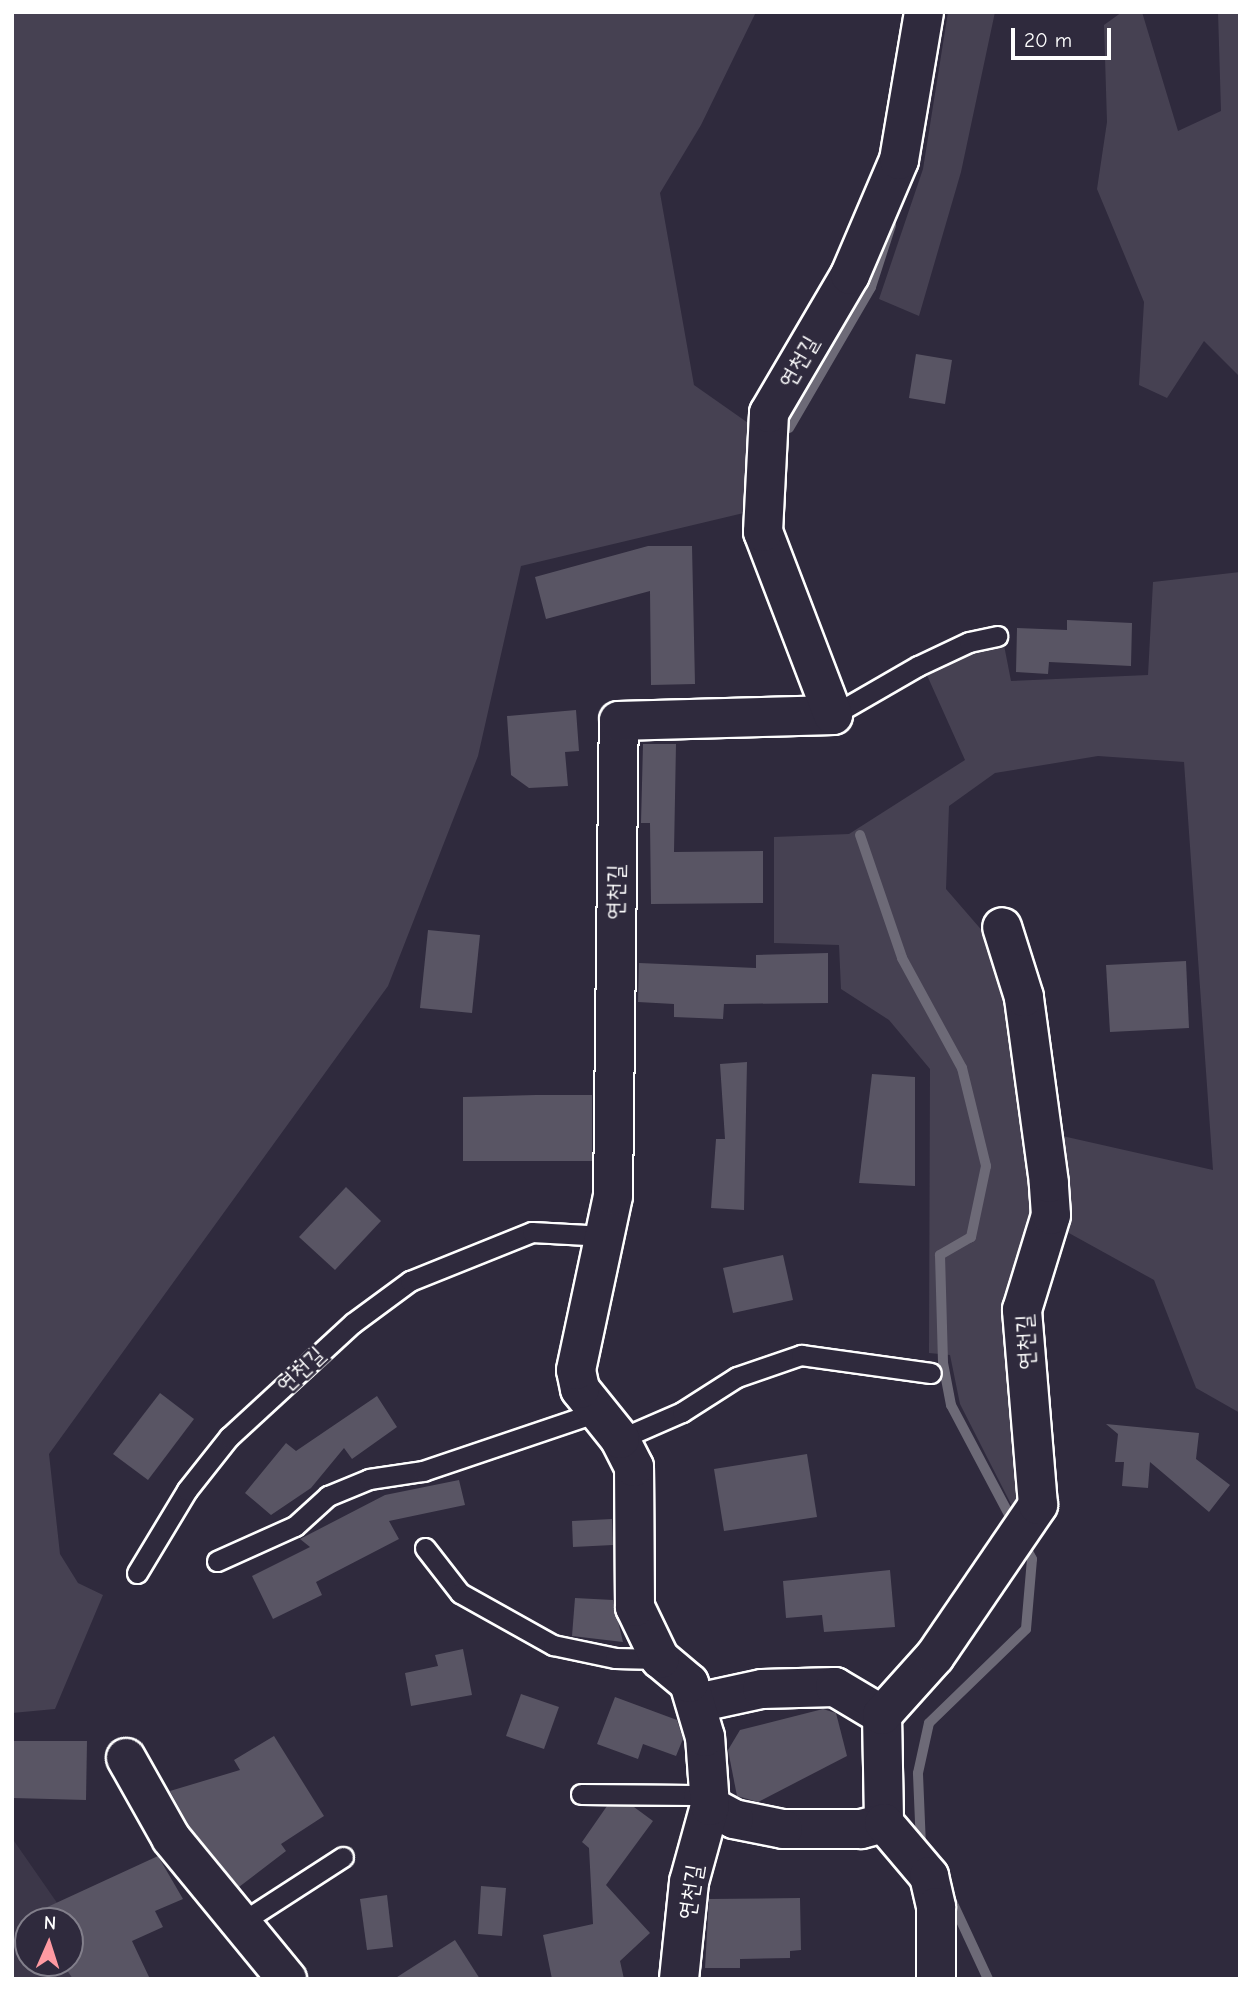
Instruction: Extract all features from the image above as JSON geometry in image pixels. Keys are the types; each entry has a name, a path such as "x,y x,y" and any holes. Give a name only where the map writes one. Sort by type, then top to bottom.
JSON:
{"street":[{"name":"연천길","path":"679,1979 689,1882 710,1806 698,1703 688,1683 660,1659 635,1607 634,1467 580,1389 576,1370 613,1196 619,721 833,715 763,532 769,413 850,275 899,159 924,12"},
{"name":"연천길","path":"882,1715 934,1656 1038,1505 1038,1468 1022,1310 1051,1215 1024,997 1002,926"},
{"path":"698,1703 762,1689 835,1687 882,1715 884,1824 929,1876 936,1907 936,1979"},
{"path":"126,1758 171,1838 287,1979"},
{"path":"710,1806 734,1819 783,1829 861,1829 884,1824"}],"lane":[{"name":"연천길","path":"833,715 918,666 997,636"},
{"name":"연천길","path":"137,1573 187,1490 229,1437 353,1322 410,1281 532,1232 605,1236"},
{"path":"217,1561 295,1526 328,1496 359,1483 423,1471 607,1426 682,1412 737,1377 802,1355 931,1373"},
{"path":"425,1548 460,1593 554,1645 615,1658 660,1659"},
{"path":"582,1794 693,1795 710,1806"},
{"path":"242,1922 343,1857"}],"shaded area":[{"path":"12,12 756,12 701,125 660,193 694,385 751,425 752,511 521,566 478,756 388,986 49,1454 60,1554 78,1583 103,1595 55,1709 12,1713"},
{"path":"948,12 995,12 961,172 919,316 879,299 923,169"},
{"path":"1122,12 1142,12 1178,131 1221,111 1218,12 1240,12 1240,377 1204,341 1167,398 1139,385 1144,302 1097,189 1107,122 1104,25"},
{"path":"1240,572 1240,1413 1196,1388 1154,1280 1058,1227 1058,1135 1213,1170 1184,762 1098,756 995,773 949,806 946,889 985,934 1016,1002 1038,1127 1025,1503 1015,1512 960,1404 950,1355 929,1353 930,1069 889,1020 841,989 839,945 774,943 774,837 849,834 965,760 926,673 971,651 1004,645 1011,681 1148,675 1153,582"},
{"path":"12,1838 60,1907 14,1907 14,1977 84,1977 84,1941 110,1979 12,1979"}],"building":[{"path":"916,354 952,360 945,404 909,398"},
{"path":"648,546 692,546 695,684 651,685 650,591 546,619 535,577"},
{"path":"1067,620 1132,623 1131,666 1049,662 1048,674 1016,672 1017,628 1067,630"},
{"path":"576,710 579,751 565,752 568,786 529,788 511,775 507,716"},
{"path":"643,744 676,744 674,852 763,851 763,903 651,904 650,823 641,823"},
{"path":"428,930 480,935 472,1013 420,1008"},
{"path":"828,953 828,1003 724,1004 723,1019 674,1017 674,1004 638,1002 639,963 756,968 756,955"},
{"path":"1186,961 1189,1028 1110,1032 1106,965"},
{"path":"747,1062 744,1210 711,1208 716,1139 725,1139 720,1064"},
{"path":"872,1074 915,1077 915,1186 859,1183"},
{"path":"592,1095 592,1161 463,1161 463,1097"},
{"path":"346,1187 381,1221 335,1270 299,1237"},
{"path":"783,1255 793,1300 733,1313 723,1268"},
{"path":"160,1393 194,1419 148,1480 113,1454"},
{"path":"377,1396 397,1427 352,1459 344,1448 311,1488 271,1515 245,1493 286,1443 296,1451"},
{"path":"1106,1424 1199,1433 1196,1459 1230,1485 1209,1512 1150,1462 1148,1488 1122,1486 1124,1462 1115,1462 1118,1434"},
{"path":"807,1454 817,1517 724,1531 714,1469"},
{"path":"459,1480 465,1505 389,1521 399,1539 316,1582 322,1595 273,1619 252,1576 310,1547 300,1539 385,1495"},
{"path":"612,1519 613,1545 573,1547 572,1521"},
{"path":"890,1570 895,1627 824,1632 822,1615 786,1618 783,1581"},
{"path":"575,1598 613,1600 623,1642 572,1636"},
{"path":"463,1649 472,1695 411,1706 405,1673 438,1666 435,1655"},
{"path":"521,1694 559,1707 544,1749 506,1736"},
{"path":"615,1697 677,1720 683,1739 676,1756 643,1744 638,1759 597,1744"},
{"path":"823,1709 836,1713 847,1756 758,1802 737,1796 728,1750 740,1730"},
{"path":"274,1736 324,1816 281,1844 286,1851 239,1887 189,1826 170,1791 240,1770 234,1760"},
{"path":"14,1741 87,1741 86,1800 13,1798"},
{"path":"607,1806 634,1807 653,1821 606,1885 650,1933 620,1961 624,1979 552,1979 543,1935 593,1924 589,1848 582,1842"},
{"path":"158,1856 183,1899 155,1911 163,1927 132,1941 150,1979 73,1979 72,1977 84,1977 84,1907 47,1907"},
{"path":"481,1886 506,1888 502,1936 478,1934"},
{"path":"387,1895 393,1947 367,1950 360,1899"},
{"path":"800,1898 801,1950 790,1951 790,1958 740,1959 740,1968 705,1968 709,1899"},
{"path":"455,1940 480,1979 394,1979"}],"waterway":[{"path":"789,428 871,287 891,225"},
{"path":"860,835 902,958 962,1068 986,1166 971,1237 940,1255 943,1363 951,1405 1015,1526"},
{"path":"921,1846 918,1773 929,1723 1026,1629 1032,1559 1023,1542"},
{"path":"949,1895 988,1979"}]}
